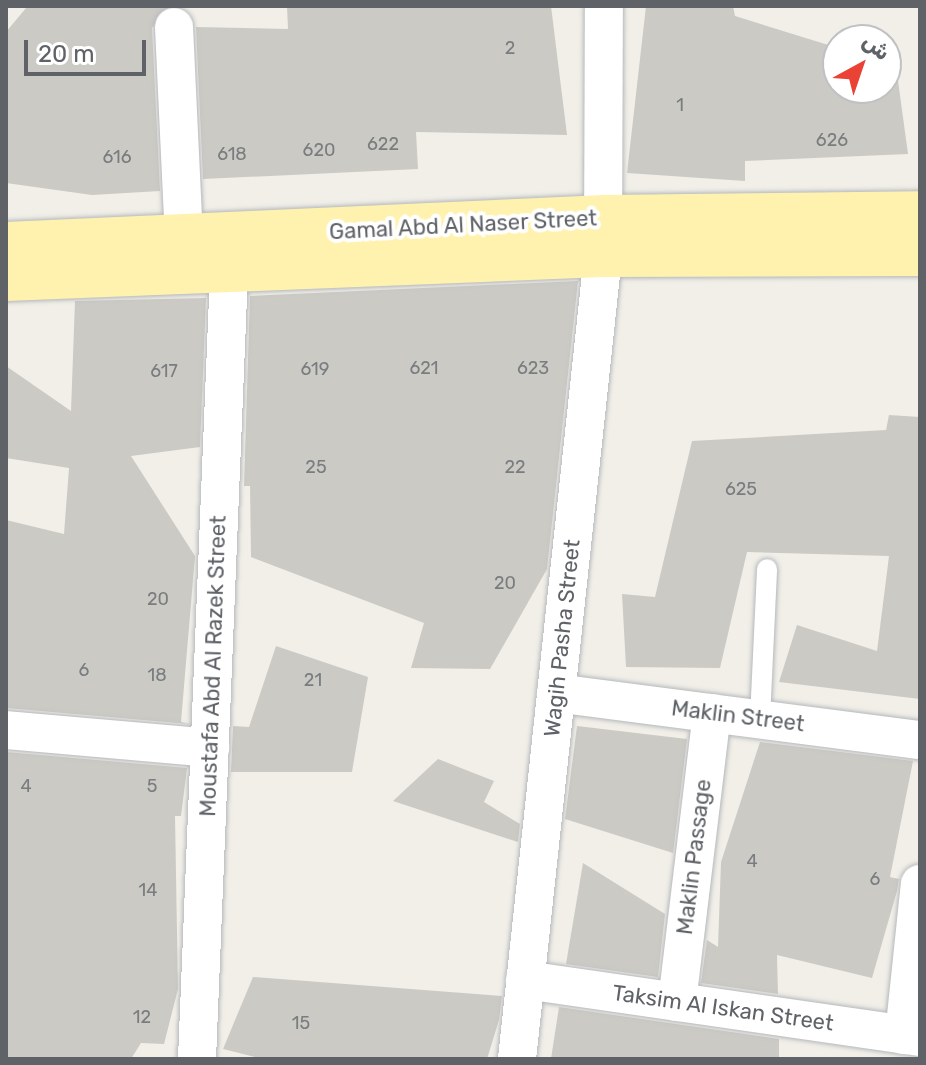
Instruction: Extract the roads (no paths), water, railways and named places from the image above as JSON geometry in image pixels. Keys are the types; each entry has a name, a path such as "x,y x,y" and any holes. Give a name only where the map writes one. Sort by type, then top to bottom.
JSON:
{"main road":[{"name":"Gamal Abd Al Naser Street","path":"6,279 229,272 604,236 920,213"},
{"name":"Gamal Abd Al Naser Street","path":"6,244 184,239 604,236 920,254"}],"street":[{"name":"Wagih Pasha Street","path":"517,1059 604,236 604,6"},
{"path":"174,27 184,239"},
{"name":"Moustafa Abd Al Razek Street","path":"197,1059 229,272"},
{"name":"Maklin Street","path":"556,693 920,740"},
{"name":"Maklin Passage","path":"677,1002 712,713"},
{"path":"6,730 210,748"},
{"path":"912,1036 920,884"},
{"name":"Taksim Al Iskan Street","path":"525,980 912,1036"}],"lane":[{"path":"760,719 767,569"}]}
